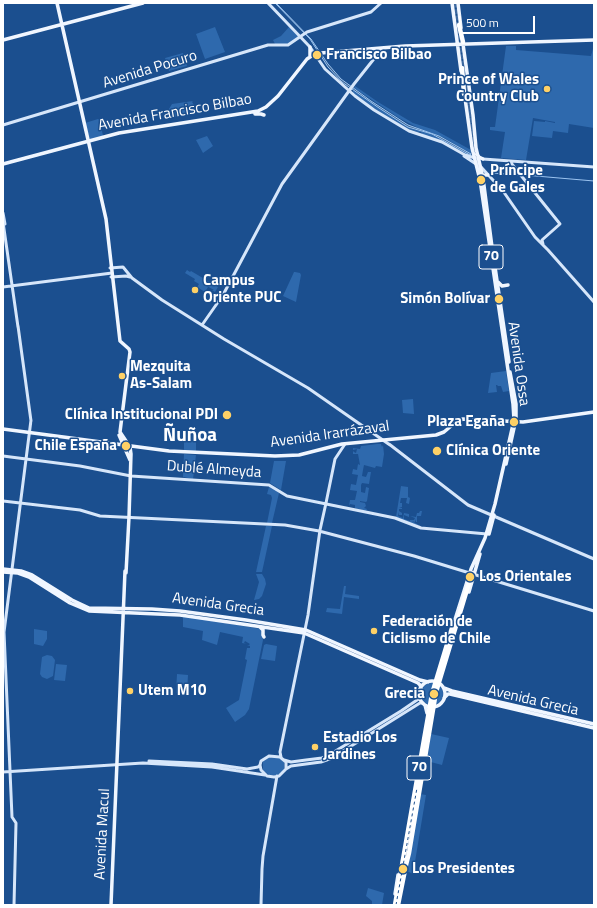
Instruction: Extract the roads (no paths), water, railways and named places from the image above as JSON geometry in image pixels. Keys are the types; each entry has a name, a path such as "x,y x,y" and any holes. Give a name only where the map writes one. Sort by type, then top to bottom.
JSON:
{"highway":[{"path":"459,25 463,44"},
{"path":"462,68 464,94"},
{"name":"70","path":"394,905 430,713 472,573"},
{"path":"457,624 460,619"},
{"name":"70","path":"399,905 422,781 433,689 452,628"},
{"path":"409,824 412,795"}],"main road":[{"path":"56,3 106,222 120,341 130,351 120,432 127,447"},
{"path":"3,40 143,3"},
{"path":"269,3 304,34 319,54 328,72 390,120 406,129 476,158 594,167"},
{"name":"Avenida Pocuro","path":"3,125 268,45 288,45 304,34 370,13 374,11 381,3"},
{"name":"Avenida Ossa","path":"452,3 464,94 474,153 483,178 484,199 513,398 515,423"},
{"name":"Avenida Ossa","path":"458,3 474,153"},
{"path":"304,34 310,47 310,57"},
{"name":"Avenida Francisco Bilbao","path":"88,143 122,133 258,111 264,108 276,97 310,57 319,54 401,47 463,44 594,41"},
{"path":"310,47 319,54"},
{"path":"202,325 224,295 282,184 382,49"},
{"name":"Avenida Francisco Bilbao","path":"3,165 119,135 255,114 264,110 273,103 306,63 319,54"},
{"path":"255,114 264,115"},
{"path":"447,145 476,164 488,175 501,189 536,238 594,302"},
{"path":"469,156 474,153 484,159"},
{"name":"Avenida Ossa","path":"476,158 497,281 512,391"},
{"path":"506,160 511,162 522,175 560,224 543,239 538,239 532,232"},
{"path":"483,178 485,174 488,175"},
{"path":"3,213 9,264"},
{"path":"3,222 26,376 31,420 4,632 5,706 12,817 16,823 14,905"},
{"path":"543,239 542,242 548,250"},
{"path":"112,273 122,267 132,278 162,300 225,340 308,388 356,419 460,500 472,507 594,559"},
{"path":"126,271 126,276"},
{"path":"3,287 112,273 132,278"},
{"path":"497,281 501,285 508,285"},
{"name":"Avenida Irarrázaval","path":"3,430 127,447 278,457 300,456 342,446 383,440 443,434 456,423 463,420 515,423 594,414"},
{"name":"Avenida Macul","path":"111,905 130,476 130,460 127,447 119,433 122,415"},
{"name":"70","path":"493,515 515,423"},
{"name":"Avenida Irarrázaval","path":"68,438 99,439 127,447"},
{"path":"279,756 302,648 320,532 335,460 342,446"},
{"name":"Dublé Almeyda","path":"3,456 80,466 130,476 269,485 273,486 286,496 395,518 423,528 487,534"},
{"name":"70","path":"452,628 480,554 503,485 507,456"},
{"path":"3,501 79,510 99,516 283,524 414,556 594,611"},
{"path":"487,534 492,530"},
{"name":"70","path":"472,573 474,562 487,534"},
{"path":"469,566 474,562"},
{"name":"Avenida Grecia","path":"3,569 31,578 81,609 93,612 152,609 180,611 246,620 304,632 368,656 422,681 428,682"},
{"name":"Avenida Grecia","path":"3,572 12,571"},
{"path":"144,762 213,768 271,777 277,776 291,766 321,762 332,758 420,703 431,707 437,706 444,698 444,688 440,680 460,619 465,598"},
{"name":"Avenida Grecia","path":"124,611 186,615 260,627 304,632 418,683 421,685 421,688"},
{"path":"182,619 186,615"},
{"path":"260,627 263,630 264,637"},
{"path":"435,682 438,679 452,628"},
{"path":"394,905 427,713 420,698 421,688 428,682 441,684"},
{"name":"Avenida Grecia","path":"444,688 452,692 594,724"},
{"name":"Avenida Grecia","path":"444,698 450,694 594,728"},
{"path":"265,776 261,771 260,765 261,761 265,758 279,756 284,760 291,762 322,758 401,712 420,698"},
{"path":"422,781 432,724 437,706"},
{"path":"284,760 286,769"},
{"path":"3,772 148,761 213,764 247,769 258,767 260,765"},
{"path":"261,905 262,859 277,776"},
{"path":"271,777 275,788"}],"waterway":[{"path":"492,173 519,175"},
{"path":"524,175 594,181"}],"tunnel":[{"path":"454,3 464,71"},
{"path":"455,3 475,156 465,80"}],"railway":[{"path":"396,905 417,788"}],"place":[{"name":"Francisco Bilbao","path":"317,55"},
{"name":"Prince of Wales Country Club","path":"547,89"},
{"name":"Príncipe de Gales","path":"481,180"},
{"name":"Campus Oriente PUC","path":"195,290"},
{"name":"Simón Bolívar","path":"499,299"},
{"name":"Mezquita As-Salam","path":"122,376"},
{"name":"Clínica Institucional PDI","path":"227,415"},
{"name":"Plaza Egaña","path":"514,422"},
{"name":"Chile España","path":"126,446"},
{"name":"Clínica Oriente","path":"437,451"},
{"name":"Los Orientales","path":"470,577"},
{"name":"Federación de Ciclismo de Chile","path":"374,631"},
{"name":"Utem M10","path":"130,691"},
{"name":"Grecia","path":"434,694"},
{"name":"Estadio Los Jardines","path":"315,747"},
{"name":"Los Presidentes","path":"403,869"}],"district":[{"name":"Ñuñoa","path":"190,436"}]}
